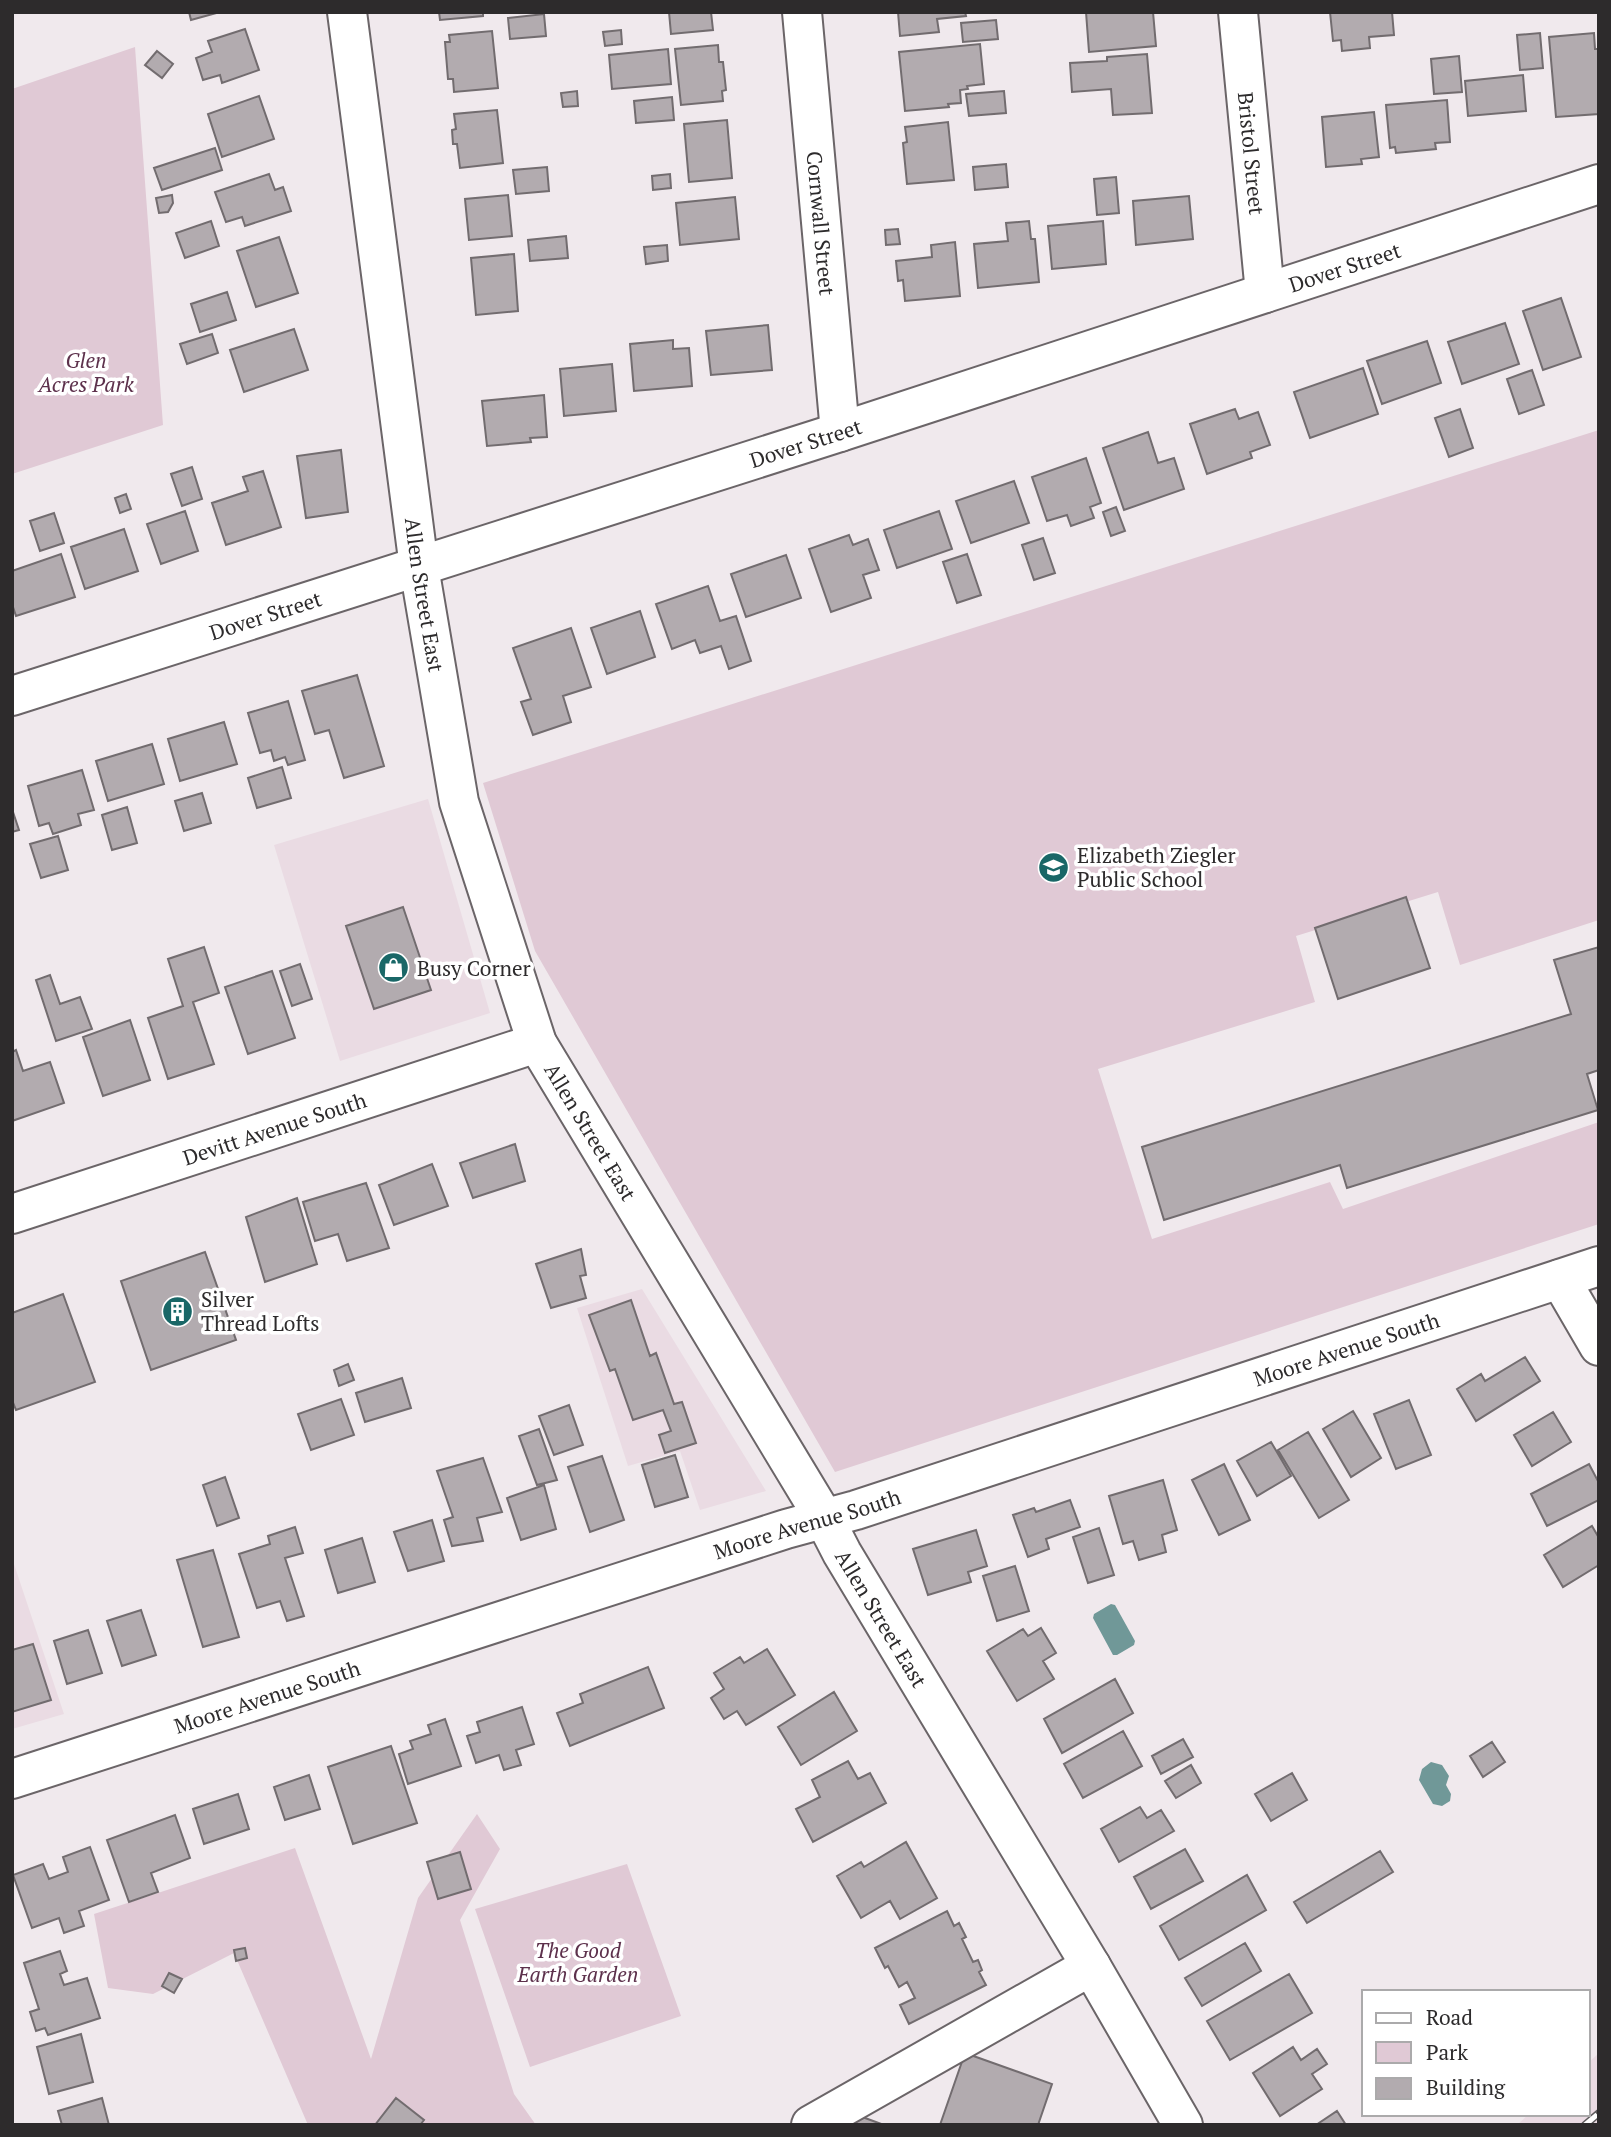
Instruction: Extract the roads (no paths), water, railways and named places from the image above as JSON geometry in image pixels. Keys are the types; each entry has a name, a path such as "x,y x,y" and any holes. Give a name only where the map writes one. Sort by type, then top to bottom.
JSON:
{"street":[{"name":"Allen Street East","path":"346,12 419,567 458,802 537,1043 824,1518 842,1553 1091,1966 1183,2125"},
{"name":"Cornwall Street","path":"802,12 840,432"},
{"name":"Bristol Street","path":"1238,12 1265,293"},
{"name":"Dover Street","path":"12,696 840,432 1599,184"},
{"name":"Devitt Avenue South","path":"12,1214 537,1043"},
{"name":"Moore Avenue South","path":"12,1779 882,1501 1599,1266"},
{"path":"1560,1279 1599,1346"},
{"path":"811,2125 1091,1966"}],"water":[{"path":"1111,1604 1115,1605 1135,1641 1134,1645 1117,1655 1113,1655 1093,1618 1094,1614"},
{"path":"1431,1762 1442,1765 1449,1776 1446,1785 1451,1794 1450,1801 1442,1806 1433,1804 1419,1780 1422,1769"}],"railway":[{"path":"1585,2125 1599,2113"}],"place":[{"name":"Elizabeth Ziegler Public School","path":"1054,867"},
{"name":"Busy Corner","path":"394,968"},
{"name":"Silver Thread Lofts","path":"178,1311"}],"park label":[{"name":"Glen Acres Park","path":"86,372"},
{"name":"The Good Earth Garden","path":"578,1962"}]}
